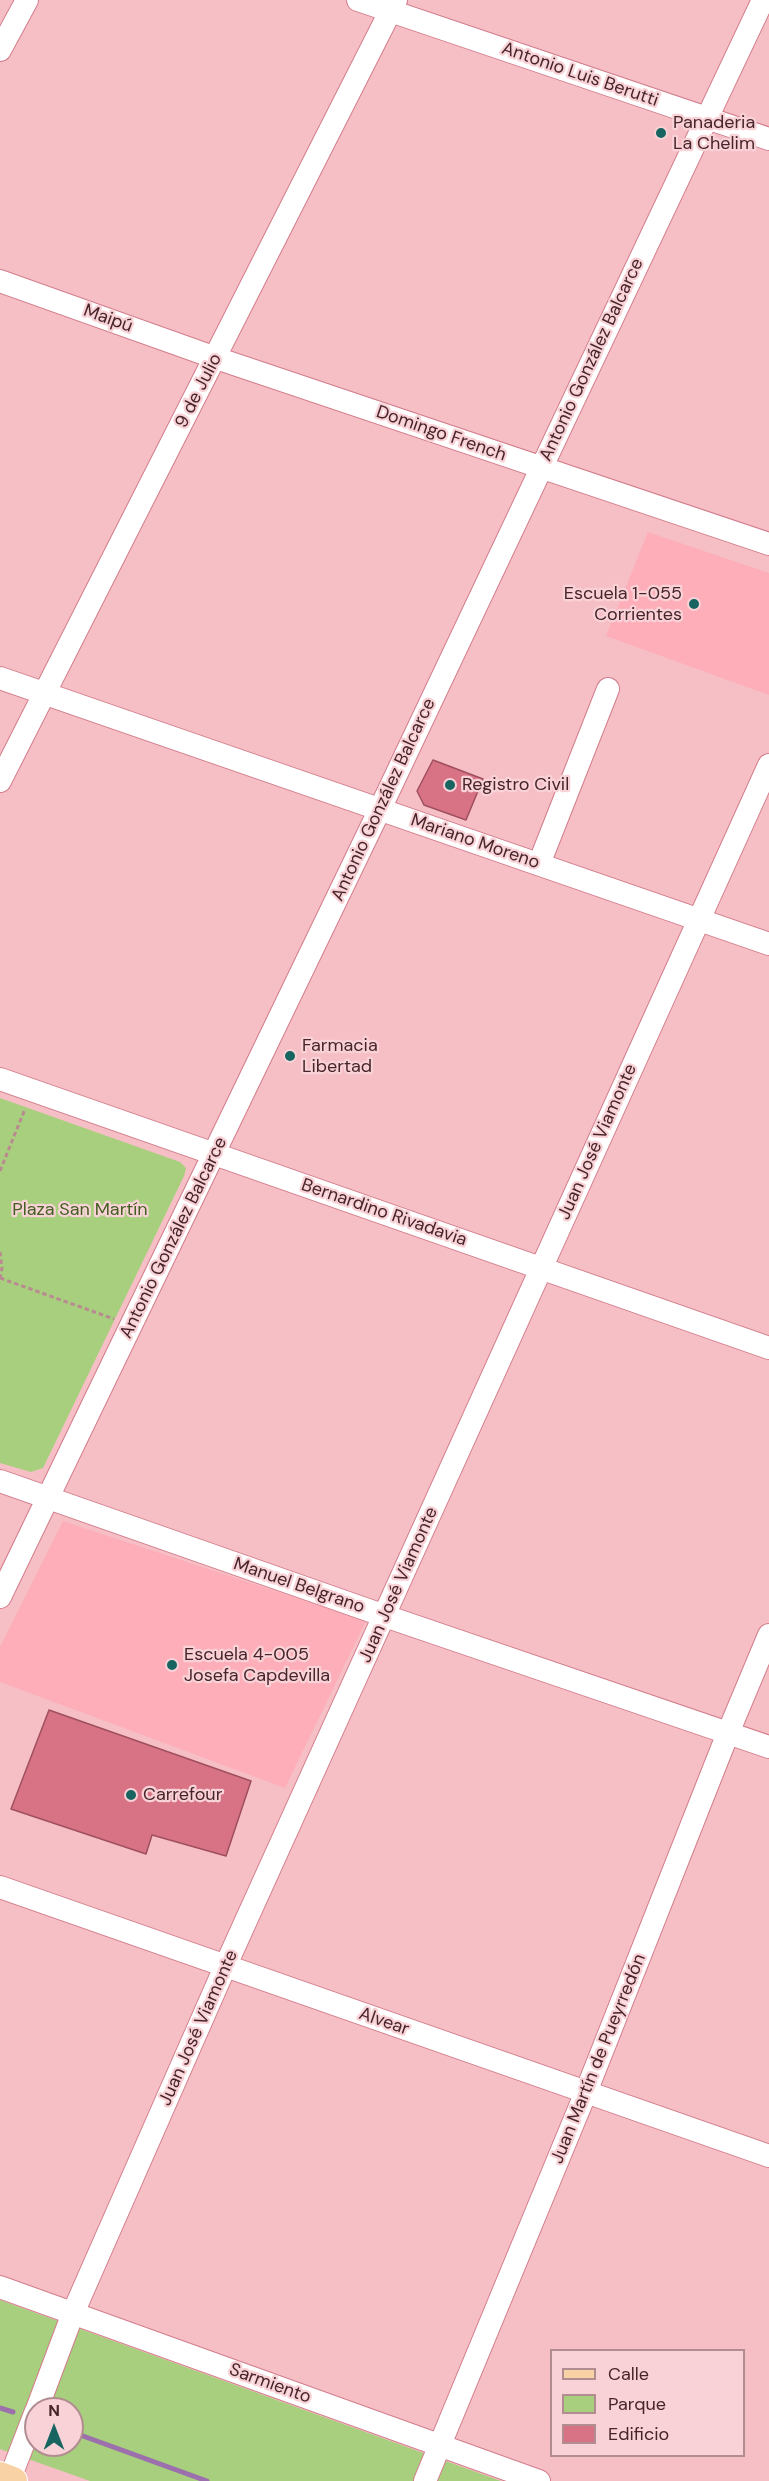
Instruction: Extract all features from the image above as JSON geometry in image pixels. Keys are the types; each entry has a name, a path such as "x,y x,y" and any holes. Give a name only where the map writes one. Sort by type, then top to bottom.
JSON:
{"street":[{"path":"0,50 27,0"},
{"name":"Antonio Luis Berutti","path":"358,0 394,5 769,139"},
{"name":"Antonio González Balcarce","path":"0,1597 380,809 763,0"},
{"name":"9 de Julio","path":"0,781 394,5"},
{"name":"Maipú","path":"0,281 216,358"},
{"name":"Domingo French","path":"216,358 769,544"},
{"name":"Mariano Moreno","path":"0,678 769,944"},
{"path":"539,864 608,689"},
{"name":"Juan José Viamonte","path":"41,2397 74,2313 225,1967 769,765"},
{"name":"Bernardino Rivadavia","path":"0,1079 769,1348"},
{"name":"Manuel Belgrano","path":"0,1481 384,1616 769,1747"},
{"name":"Juan Martín de Pueyrredón","path":"425,2481 586,2092 769,1635"},
{"name":"Alvear","path":"0,1887 769,2156"},
{"name":"Sarmiento","path":"0,2287 539,2481"},
{"name":"Juan José Viamonte","path":"8,2480 24,2440"}],"path":[{"path":"0,1171 33,1091"},
{"path":"0,1252 2,1268 0,1279 132,1326"}],"shaded area":[{"name":"Escuela 1-055 Corrientes","path":"648,532 769,573 769,695 606,636"},
{"name":"Escuela 4-005 Josefa Capdevilla","path":"63,1521 366,1621 285,1788 0,1682 0,1647"}],"green space":[{"name":"Plaza San Martín","path":"0,1098 180,1162 186,1168 43,1468 31,1472 0,1463"},
{"path":"0,2300 501,2481 90,2481 0,2449"}],"building":[{"name":"Registro Civil","path":"433,760 483,779 466,820 424,805 417,791"},
{"name":"Carrefour","path":"49,1710 251,1781 226,1856 152,1835 146,1854 11,1809"}],"waterway":[{"path":"0,2408 13,2412"},
{"path":"84,2436 207,2481"}],"place":[{"name":"Panaderia La Chelim","path":"661,133"},
{"name":"Escuela 1-055 Corrientes","path":"694,604"},
{"name":"Registro Civil","path":"450,785"},
{"name":"Farmacia Libertad","path":"290,1056"},
{"name":"Escuela 4-005 Josefa Capdevilla","path":"172,1665"},
{"name":"Carrefour","path":"131,1795"}]}
